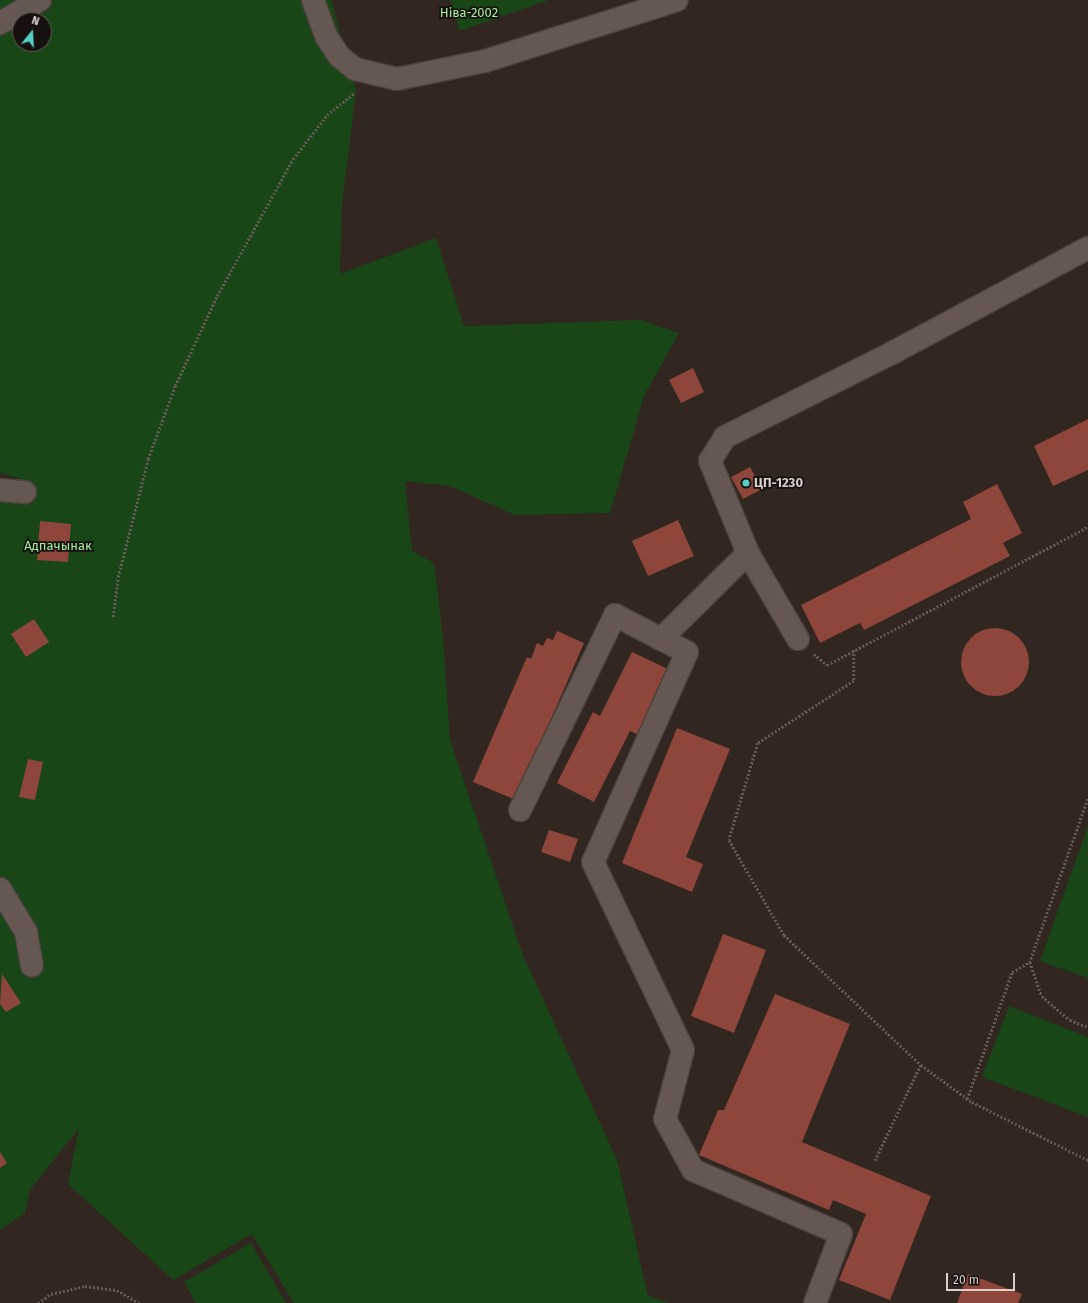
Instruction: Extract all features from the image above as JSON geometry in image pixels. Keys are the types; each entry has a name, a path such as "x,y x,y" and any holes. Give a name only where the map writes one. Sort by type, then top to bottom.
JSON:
{"street":[{"path":"0,23 40,0"},
{"path":"313,0 326,36 339,56 355,69 376,75 397,78 485,61 623,8 677,0"},
{"path":"798,639 748,554 710,461 724,437 892,353 1088,248"},
{"path":"0,490 25,492"},
{"path":"661,639 748,554"},
{"path":"520,810 615,615 687,652 593,862 683,1050 665,1120 693,1170 841,1234 815,1303"},
{"path":"0,889 26,932 32,965"}],"path":[{"path":"113,617 118,577 148,459 174,386 217,296 293,159 327,115 376,75"},
{"path":"798,639 827,665 1088,527"},
{"path":"854,650 854,681 758,743 729,840 784,935 921,1065 967,1099 1088,1160"},
{"path":"1088,799 1030,962 1042,996 1070,1020 1088,1027"},
{"path":"967,1099 1012,972 1030,962"},
{"path":"875,1161 921,1065"},
{"path":"38,1303 51,1294 86,1286 117,1290 139,1303"}],"green space":[{"name":"Адпачынак","path":"0,0 331,0 356,91 342,204 340,274 436,238 464,326 640,320 679,333 644,396 610,513 515,515 450,486 405,481 412,551 434,563 443,637 450,740 522,953 617,1160 648,1296 669,1303 294,1303 252,1234 173,1280 68,1184 79,1128 30,1190 25,1213 0,1230 0,479 28,481 0,473"},
{"name":"Ніва-2002","path":"450,0 549,0 460,31"},
{"path":"1088,826 1088,978 1040,961"},
{"path":"1009,1006 1088,1037 1088,1117 982,1077"},
{"path":"251,1243 286,1303 196,1303 184,1282"}],"building":[{"path":"693,368 704,392 681,403 669,380"},
{"path":"1088,419 1088,470 1053,486 1034,446"},
{"name":"ЦП-1230","path":"750,467 762,489 743,499 731,477"},
{"path":"997,484 1022,533 1003,543 1010,556 864,630 860,623 820,643 801,605 971,519 963,502"},
{"path":"678,520 694,556 648,576 632,541"},
{"path":"40,521 71,524 68,562 37,560"},
{"path":"34,619 49,642 26,657 11,634"},
{"path":"995,628 1008,631 1019,638 1026,649 1029,662 1026,675 1019,686 1008,693 995,696 982,693 971,686 964,675 961,662 964,649 971,638 982,631"},
{"path":"557,631 584,643 516,800 473,782 527,657 531,659 537,643 543,646 547,638 553,640"},
{"path":"632,652 670,670 638,735 630,731 594,802 557,783 593,712 600,716"},
{"path":"677,728 730,749 686,857 703,864 692,892 622,863"},
{"path":"28,759 43,762 35,800 19,797"},
{"path":"549,830 578,839 570,862 541,852"},
{"path":"723,934 766,950 734,1033 691,1016"},
{"path":"2,974 21,1003 6,1012 0,1004"},
{"path":"775,994 850,1024 802,1142 773,1130 931,1196 890,1300 839,1280 866,1214 833,1200 829,1210 699,1155 718,1110 724,1110"},
{"path":"0,1152 7,1163 0,1168"},
{"path":"968,1274 1022,1294 1018,1303 957,1303"}],"place":[{"name":"ЦП-1230","path":"746,483"}]}
